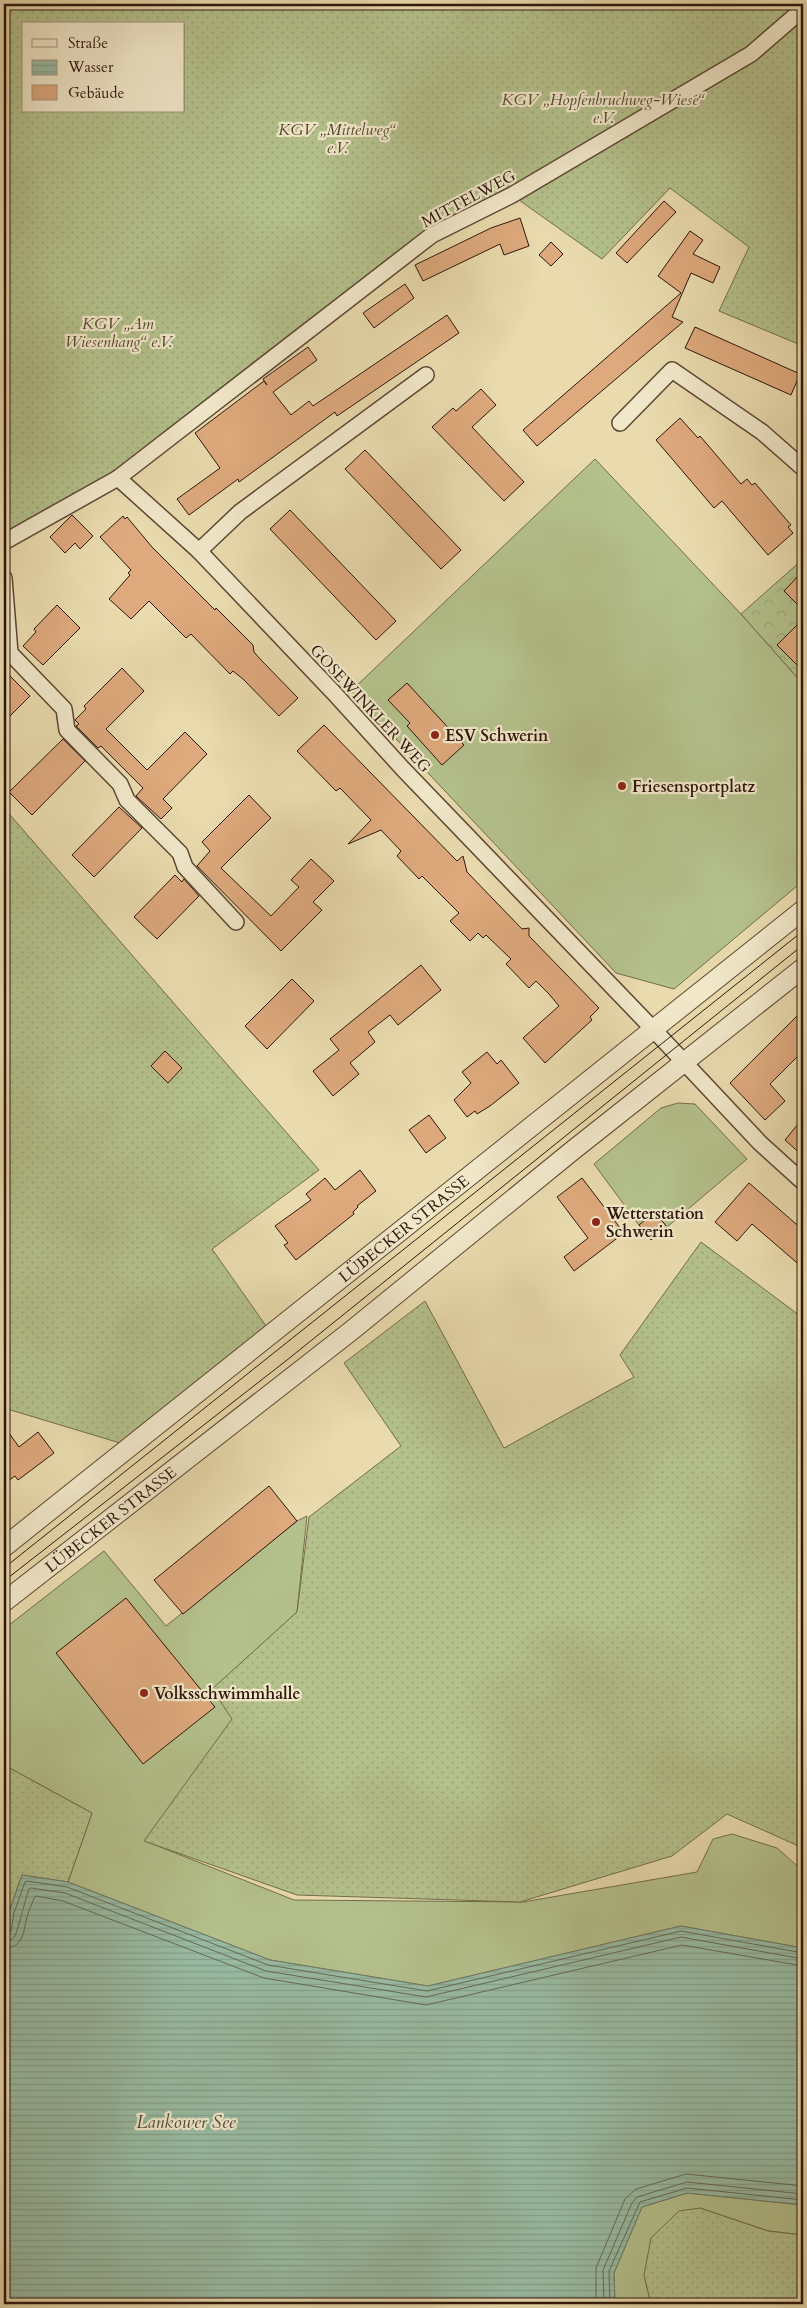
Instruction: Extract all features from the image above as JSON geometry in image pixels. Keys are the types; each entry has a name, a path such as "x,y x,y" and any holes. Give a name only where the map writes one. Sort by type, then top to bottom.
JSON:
{"street":[{"name":"MITTELWEG","path":"118,478 432,235 512,195 751,54 803,9"},
{"path":"620,423 672,370 762,432 803,468"},
{"path":"199,551 240,512 426,375"},
{"path":"4,542 118,478"},
{"name":"GOSEWINKLER WEG","path":"118,478 199,551 403,769 654,1029 760,1144 803,1182"},
{"path":"4,578 10,653 64,709 67,730 120,784 127,800 180,853 184,867 236,922"},
{"name":"LÜBECKER STRASSE","path":"4,1547 803,910"},
{"name":"LÜBECKER STRASSE","path":"4,1602 351,1331 803,968"}],"green space":[{"path":"4,4 803,4 803,346 719,311 749,247 670,188 602,259 512,195 432,235 118,478 4,538"},
{"name":"Friesensportplatz","path":"595,459 741,614 803,684 803,881 674,989 616,973 351,691"},
{"path":"803,559 803,684 741,614"},
{"path":"4,808 319,1170 212,1249 271,1333 130,1446 4,1408"},
{"path":"678,1103 695,1104 747,1159 667,1227 639,1225 594,1164 661,1108"},
{"path":"701,1242 803,1318 803,1848 727,1814 672,1856 520,1902 297,1895 144,1841 232,1719 212,1689 297,1612 309,1517 401,1446 344,1363 425,1301 504,1448 634,1377 620,1355"},
{"path":"307,1516 297,1612 213,1689 233,1719 199,1776 145,1841 294,1900 523,1902 697,1872 713,1839 732,1834 777,1848 803,1871 803,1948 681,1926 428,1986 270,1960 68,1882 92,1813 4,1765 4,1629 104,1551 166,1626 297,1521"},
{"path":"4,1765 92,1813 68,1882 22,1875 9,1912 4,1909"},
{"path":"687,2193 803,2205 803,2235 768,2231 700,2208 644,2275 651,2304 615,2304 614,2273 642,2207"},
{"path":"700,2208 768,2231 803,2235 803,2304 651,2304 644,2275 651,2238 679,2211"}],"water":[{"name":"Lankower See","path":"22,1875 68,1882 270,1960 428,1986 681,1926 803,1948 803,2205 687,2193 642,2207 614,2273 615,2304 4,2304 4,1943 9,1912"}],"building":[{"path":"664,201 676,212 627,263 616,253"},
{"path":"520,218 529,246 504,255 500,244 423,281 415,265 491,228"},
{"path":"690,231 703,240 693,254 720,267 713,283 691,273 672,317 683,322 537,446 523,430 681,293 658,276"},
{"path":"551,242 563,254 551,266 539,255"},
{"path":"405,284 414,298 374,328 363,313"},
{"path":"447,315 459,333 337,416 335,412 239,482 238,479 189,515 177,499 220,468 195,433 264,381 267,385 263,379 308,347 317,360 273,392 291,415 309,401 313,406"},
{"path":"695,327 800,374 791,395 685,348"},
{"path":"481,389 496,405 472,427 524,482 504,501 432,427 453,408 456,411"},
{"path":"680,418 698,438 700,436 741,484 747,479 752,485 755,483 791,525 788,527 793,533 768,555 722,501 714,508 656,440"},
{"path":"365,450 461,550 441,569 345,469"},
{"path":"290,510 396,621 376,640 270,529"},
{"path":"72,515 93,536 80,549 75,543 65,553 50,537"},
{"path":"123,516 125,519 127,517 152,547 253,645 254,652 298,698 279,716 243,679 233,671 230,674 191,634 186,638 149,601 131,619 109,599 130,575 128,573 131,570 100,537"},
{"path":"803,571 803,610 784,591"},
{"path":"57,605 80,628 43,665 23,646 36,632 34,629"},
{"path":"803,619 803,671 777,645"},
{"path":"122,668 144,691 106,729 147,770 185,732 207,754 163,799 172,808 161,819 136,796 143,788 101,746 98,748 76,726 79,724 75,720 86,709 84,706"},
{"path":"4,670 30,696 4,722"},
{"name":"ESV Schwerin","path":"407,683 464,745 442,765 407,726 410,723 388,700"},
{"path":"324,725 457,861 463,856 467,872 522,929 529,928 529,936 599,1008 590,1017 592,1020 545,1063 523,1038 559,1006 549,994 536,981 529,988 506,964 511,959 486,935 483,938 478,933 470,941 450,921 459,913 422,876 419,879 397,856 401,851 381,830 348,844 371,820 340,788 336,791 297,751"},
{"path":"63,739 85,761 32,815 9,792"},
{"path":"249,795 271,818 221,868 271,916 299,887 291,880 311,859 334,881 313,902 322,910 281,951 197,866 210,851 202,842"},
{"path":"119,807 142,828 94,877 72,855"},
{"path":"175,875 182,882 184,879 199,896 157,939 134,917"},
{"path":"421,965 441,990 398,1025 390,1015 368,1032 375,1042 350,1063 359,1074 333,1096 313,1071 339,1050 330,1039"},
{"path":"292,979 314,1001 267,1049 245,1026"},
{"path":"803,1010 803,1051 770,1084 785,1101 765,1120 730,1083"},
{"path":"165,1051 182,1068 168,1083 151,1066"},
{"path":"487,1052 497,1064 501,1060 519,1083 490,1106 477,1114 475,1111 467,1117 454,1100 471,1083 462,1072"},
{"path":"429,1115 446,1138 426,1153 409,1130"},
{"path":"803,1118 803,1156 785,1140"},
{"path":"360,1170 376,1191 357,1206 353,1212 354,1214 296,1260 284,1245 288,1243 275,1226 311,1200 306,1194 325,1178 335,1190"},
{"name":"Wetterstation Schwerin","path":"582,1178 624,1233 574,1271 564,1257 588,1238 557,1197"},
{"path":"749,1183 803,1230 803,1268 752,1224 737,1241 715,1222"},
{"path":"655,1212 667,1227 651,1240 639,1225"},
{"path":"4,1426 19,1447 38,1432 54,1453 18,1480 15,1476 4,1484"},
{"path":"269,1486 297,1521 183,1614 154,1580"},
{"name":"Volksschwimmhalle","path":"126,1598 215,1707 143,1764 56,1653"}],"tram line":[{"path":"4,1568 803,931"},
{"path":"4,1581 287,1360 803,945"}],"place":[{"name":"ESV Schwerin","path":"435,735"},
{"name":"Friesensportplatz","path":"622,786"},
{"name":"Wetterstation Schwerin","path":"596,1222"},
{"name":"Volksschwimmhalle","path":"144,1693"}],"park label":[{"name":"KGV „Hopfenbruchweg-Wiese“ e.V.","path":"603,108"},
{"name":"KGV „Mittelweg“ e.V.","path":"337,138"},
{"name":"KGV „Am Wiesenhang“ e.V.","path":"118,332"}]}
